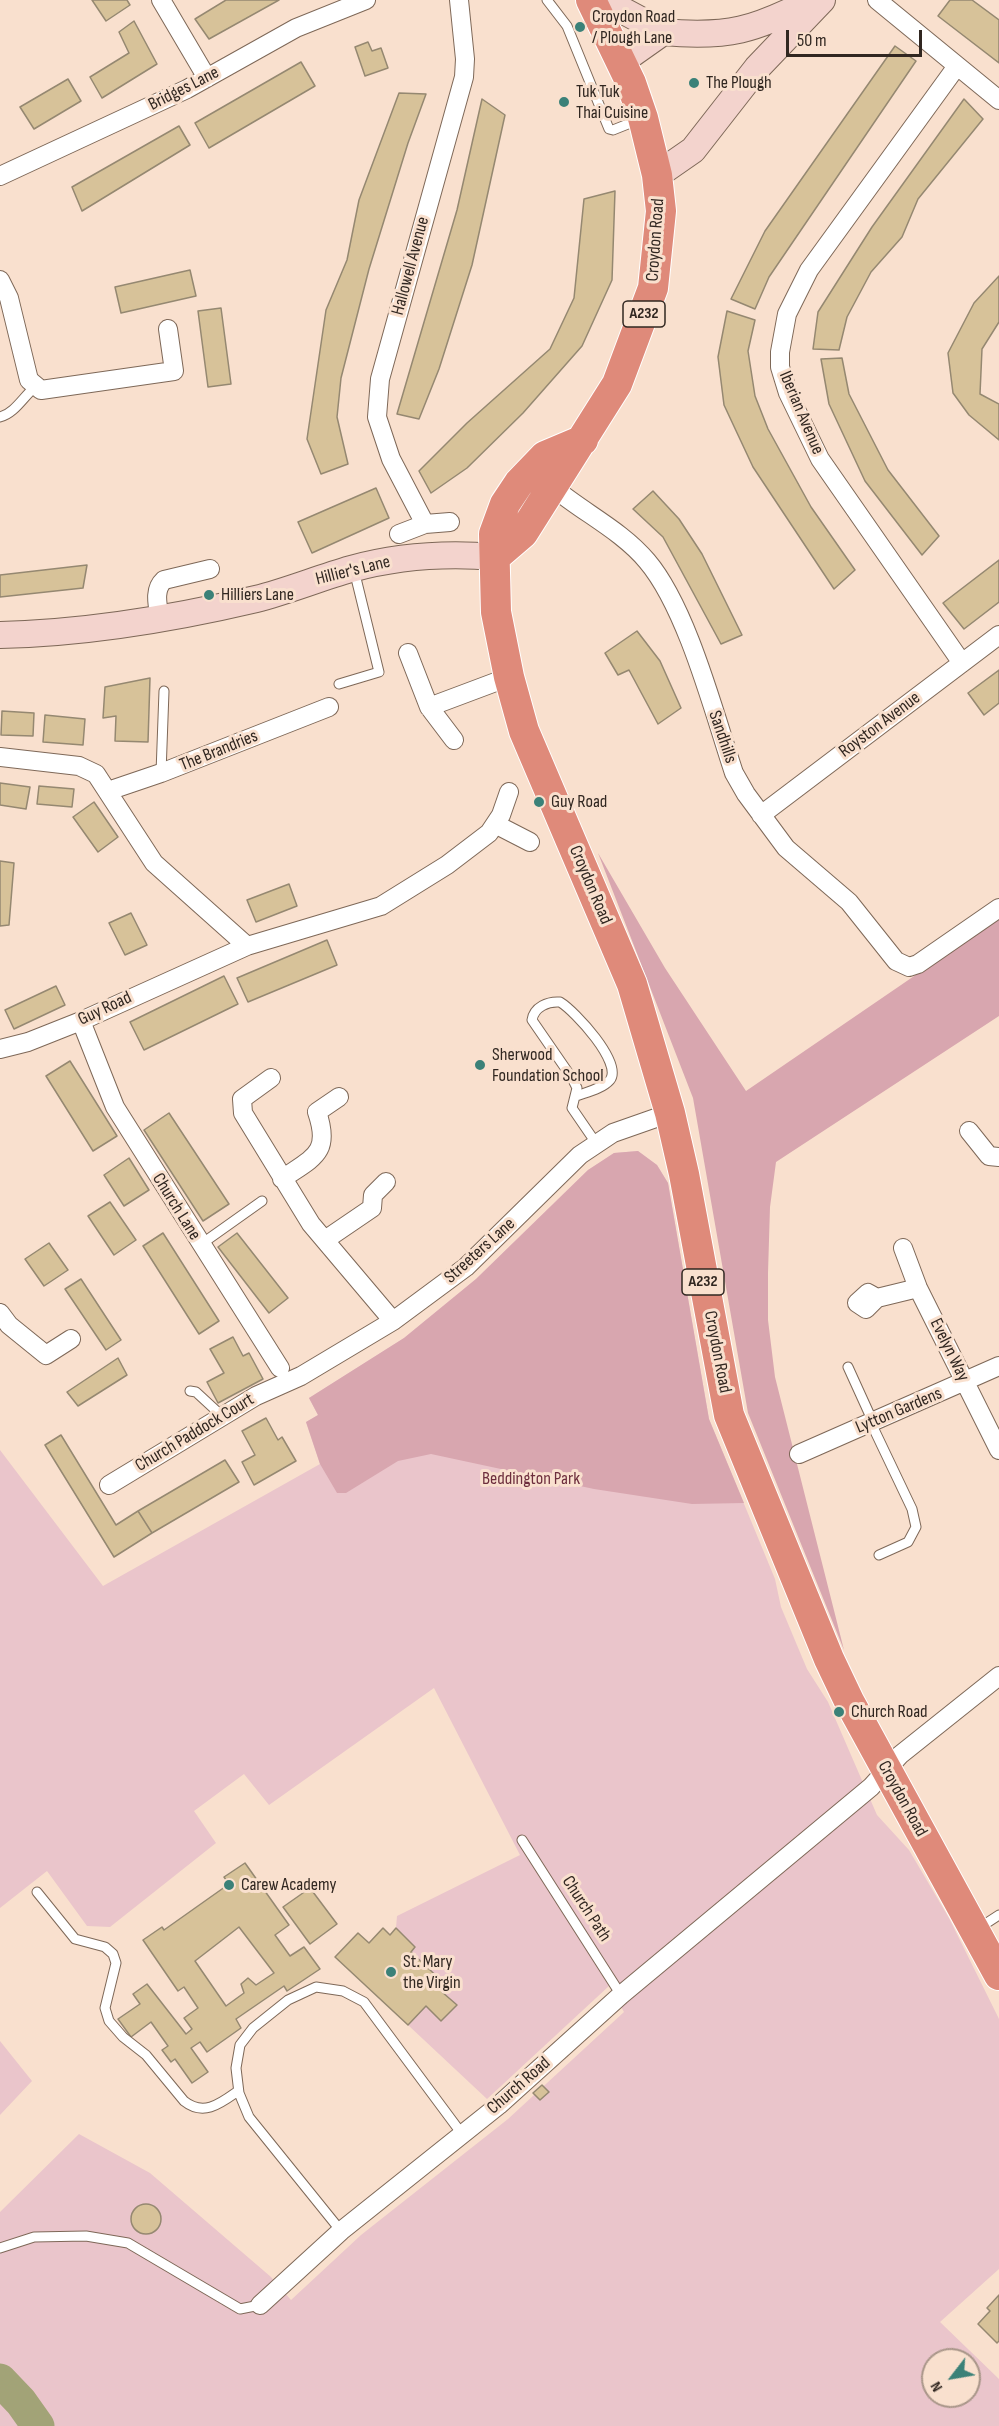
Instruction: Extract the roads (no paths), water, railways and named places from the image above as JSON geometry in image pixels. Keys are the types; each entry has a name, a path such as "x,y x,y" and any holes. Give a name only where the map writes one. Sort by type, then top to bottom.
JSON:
{"highway":[{"name":"Croydon Road","path":"495,557 523,533 554,488 617,384 653,288 661,211 657,175 643,118 622,61 591,0"},
{"name":"Croydon Road","path":"583,440 545,456 519,483 505,504 494,534 496,612 508,677 524,731 632,984 670,1113 684,1174 729,1415 829,1659 887,1772 987,1923 999,1975"}],"main road":[{"path":"603,0 663,32 704,36 745,30 767,23 813,0"},
{"path":"657,175 693,150 757,68 822,0"},
{"path":"745,30 770,55"},
{"path":"622,61 663,32"},
{"name":"Hillier's Lane","path":"0,634 91,630 160,620 273,594 354,568 425,556 495,557"}],"street":[{"path":"161,0 207,78"},
{"name":"Bridges Lane","path":"0,176 207,78 296,28 366,0"},
{"name":"Hallowell Avenue","path":"424,524 391,459 377,417 380,379 464,76 459,0"},
{"path":"877,0 999,100"},
{"name":"Iberian Avenue","path":"957,66 809,270 787,314 780,352 780,367 788,393 820,459 962,663"},
{"path":"0,280 12,310 29,380 35,387 45,391 174,371 168,330"},
{"name":"Sandhills","path":"554,488 635,548 656,573 692,650 734,773 786,848 849,902 896,961 909,967 918,964 999,908"},
{"path":"399,534 424,524 450,522"},
{"path":"160,620 157,597 160,583 164,580 210,569"},
{"name":"Royston Avenue","path":"761,815 999,635"},
{"path":"408,653 429,706 454,740"},
{"path":"429,706 508,677"},
{"name":"The Brandries","path":"108,791 161,773 329,707"},
{"path":"0,757 88,769 96,774 142,848 154,863 247,946"},
{"name":"Guy Road","path":"0,1049 28,1042 81,1021 247,946 381,906 447,865 481,839 495,824 509,792"},
{"path":"495,824 530,842"},
{"name":"Church Lane","path":"81,1021 115,1107 281,1377"},
{"path":"271,1078 248,1094 241,1105 282,1179 311,1224 393,1321"},
{"path":"282,1179 315,1157 320,1149 324,1131 317,1112 339,1097"},
{"name":"Streeters Lane","path":"281,1377 393,1321 466,1267 571,1162 596,1143 630,1126 670,1113"},
{"path":"969,1131 989,1156 999,1157"},
{"path":"326,1240 372,1208 373,1195 386,1182"},
{"name":"Evelyn Way","path":"903,1248 918,1288 999,1450"},
{"path":"877,1298 918,1288"},
{"path":"0,1313 9,1325 46,1355 71,1339"},
{"name":"Lytton Gardens","path":"799,1454 999,1366"},
{"name":"Church Paddock Court","path":"109,1485 256,1396 281,1377"},
{"name":"Church Road","path":"260,2305 341,2231 526,2082 621,1995 887,1772 900,1755 999,1676"}],"lane":[{"path":"548,0 567,26 609,129 614,130 643,118"},
{"path":"0,417 10,414 22,398 35,387"},
{"path":"339,684 379,672 354,568"},
{"path":"161,773 164,691"},
{"path":"576,1096 610,1080 613,1073 612,1065 608,1055 573,1011 560,1002 547,1003 536,1010 532,1020 572,1078 577,1088 572,1108 596,1143"},
{"path":"200,1245 262,1202"},
{"path":"848,1367 912,1509 916,1527 908,1542 879,1555"},
{"path":"190,1391 196,1392 222,1416"},
{"name":"Church Path","path":"522,1840 621,1995"},
{"path":"38,1892 75,1939 105,1947 113,1954 116,1963 105,2008 109,2021 123,2037 146,2055 184,2101 202,2109 215,2107 238,2091"},
{"path":"341,2231 249,2117 238,2091 236,2068 240,2045 253,2028 288,2000 316,1987 343,1991 364,2002 462,2134"},
{"path":"0,2248 34,2237 86,2236 128,2243 240,2309 260,2305"}],"waterway":[{"path":"0,2380 21,2402 38,2426"}],"place":[{"name":"Croydon Road / Plough Lane","path":"580,27"},
{"name":"The Plough","path":"694,83"},
{"name":"Tuk Tuk Thai Cuisine","path":"564,102"},
{"name":"Hilliers Lane","path":"209,595"},
{"name":"Guy Road","path":"539,802"},
{"name":"Sherwood Foundation School","path":"480,1065"},
{"name":"Church Road","path":"839,1712"},
{"name":"Carew Academy","path":"229,1885"},
{"name":"St. Mary the Virgin","path":"391,1972"}],"park label":[{"name":"Beddington Park","path":"531,1479"}]}
